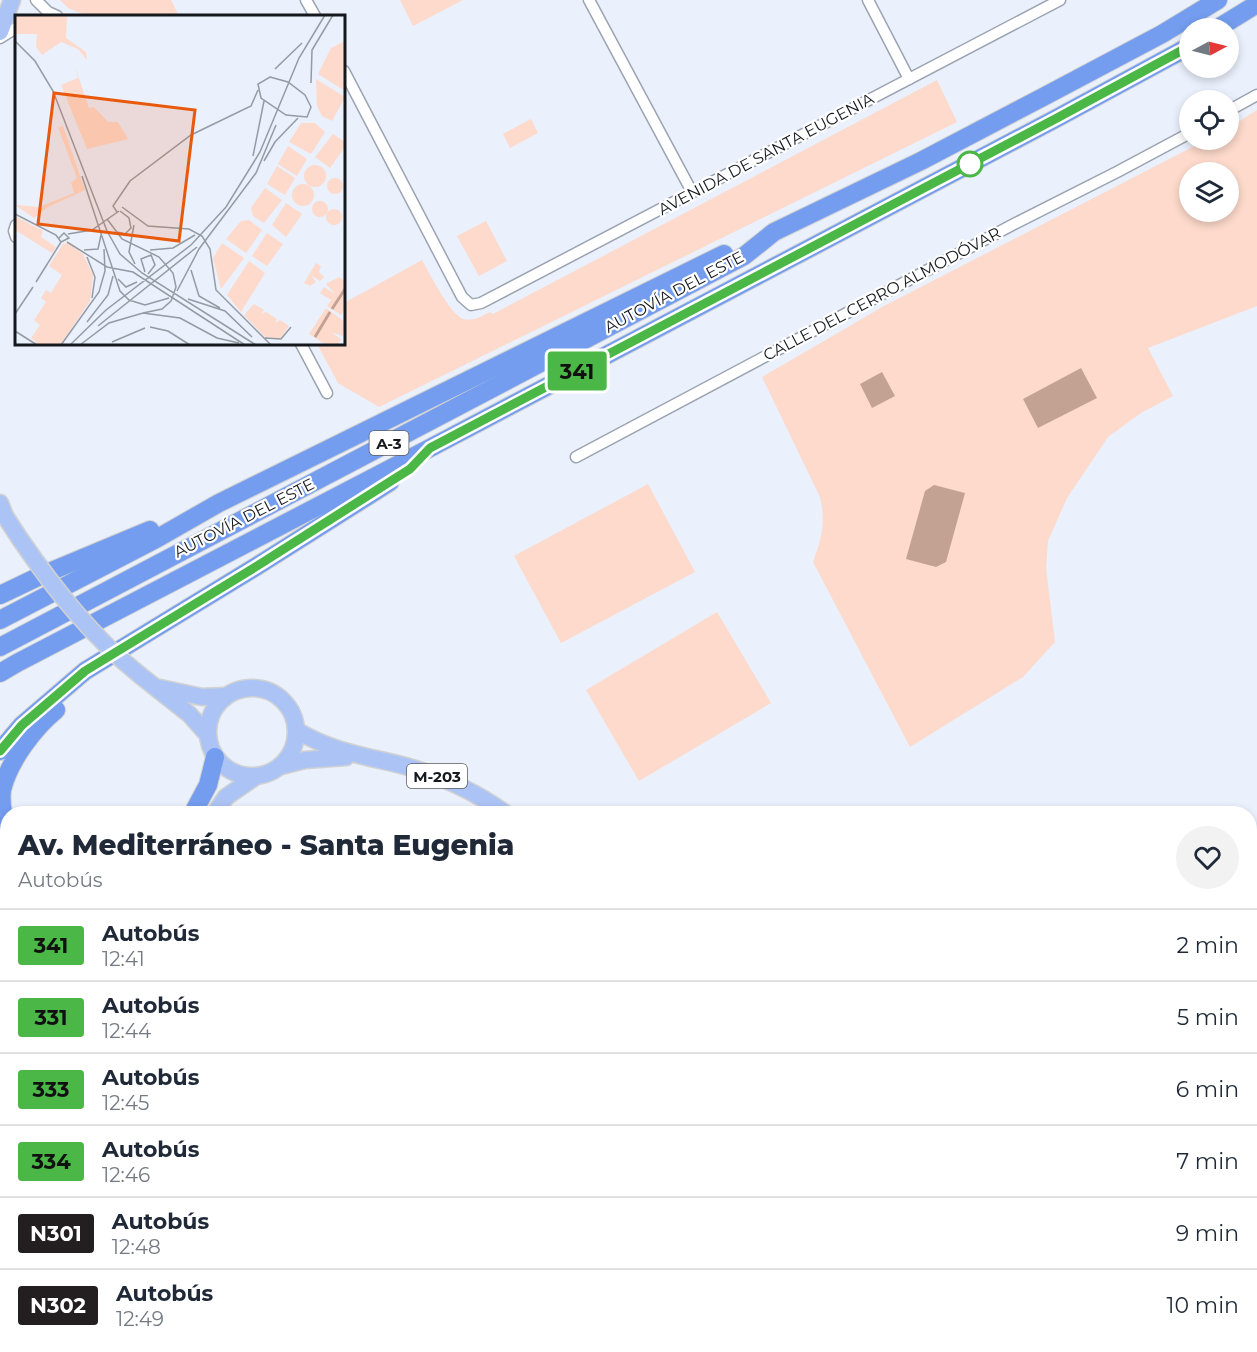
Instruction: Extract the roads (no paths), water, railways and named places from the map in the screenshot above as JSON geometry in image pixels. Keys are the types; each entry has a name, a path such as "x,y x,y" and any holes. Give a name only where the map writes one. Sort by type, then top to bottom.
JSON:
{"highway":[{"name":"AUTOVÍA DEL ESTE","path":"0,647 744,256 774,232 921,161 1055,91 1162,34 1218,0"},
{"path":"1234,18 1257,4"},
{"name":"AUTOVÍA DEL ESTE","path":"0,673 1179,52"},
{"path":"0,620 156,539 219,503 740,246 774,232"},
{"path":"0,751 22,725 85,671 410,469 430,448"},
{"path":"0,595 42,574 219,503"},
{"path":"2,806 2,790 20,748 52,713 98,675 168,624 180,611"},
{"path":"197,806 208,785 215,757"}],"main road":[{"path":"0,32 12,0"},
{"path":"0,503 20,539 49,581 83,622 114,655 189,714 207,734"},
{"path":"156,687 202,697 226,696 247,688 269,691 285,703 293,716 296,730 295,744 281,766"},
{"path":"226,696 218,704 209,721 207,734 209,745 215,757 224,767 237,774 255,777"},
{"name":"M-203","path":"296,730 324,746 405,766 452,782 495,806"},
{"name":"M-203","path":"255,777 268,774 281,766 305,760 362,757"},
{"path":"219,806 225,797 255,777"}],"street":[{"path":"36,0 48,12 55,15"},
{"path":"306,0 314,15"},
{"path":"589,0 692,192"},
{"path":"868,0 909,79"},
{"name":"AVENIDA DE SANTA EUGENIA","path":"345,73 462,297 471,304 481,303 1060,0"},
{"path":"0,38 15,29"},
{"path":"1239,105 1257,95"},
{"name":"CALLE DEL CERRO ALMODÓVAR","path":"576,457 1179,139"},
{"path":"302,345 327,393"}]}
